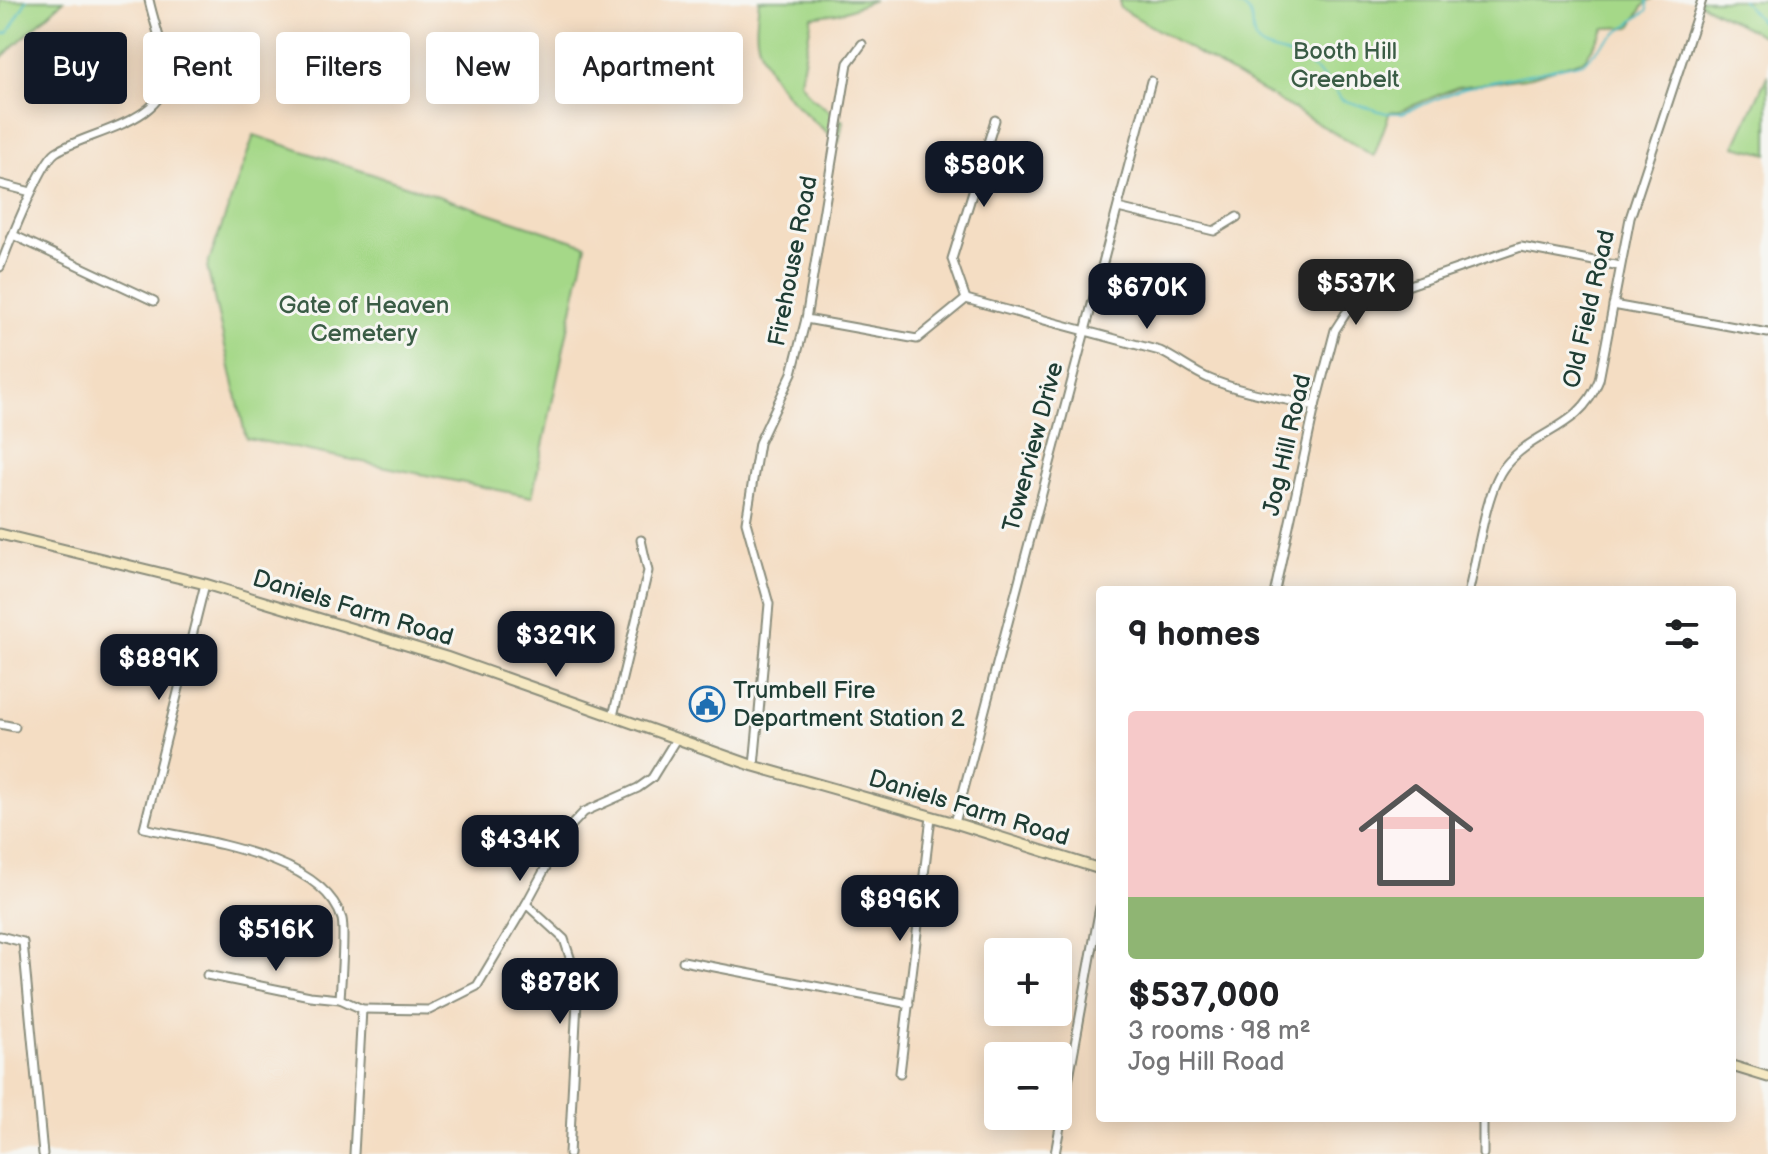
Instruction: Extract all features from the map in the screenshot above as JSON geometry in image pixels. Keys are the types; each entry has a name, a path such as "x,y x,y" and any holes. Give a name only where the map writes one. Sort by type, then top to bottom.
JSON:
{"main road":[{"name":"Daniels Farm Road","path":"0,534 205,584 446,657 754,766 955,823 1096,868"},
{"path":"1736,1067 1768,1077"}],"street":[{"path":"0,267 31,192 53,154 145,113 164,92 166,71 149,0"},
{"name":"Old Field Road","path":"1470,586 1493,487 1503,467 1522,449 1572,419 1591,400 1599,380 1630,218 1702,0"},
{"name":"Firehouse Road","path":"754,766 769,604 746,522 759,443 792,373 806,319 848,63 862,44"},
{"name":"Towerview Drive","path":"955,823 1151,81"},
{"path":"966,299 952,259 995,120"},
{"path":"0,184 31,192"},
{"path":"1118,208 1214,231 1237,217"},
{"path":"13,235 154,301"},
{"name":"Jog Hill Road","path":"1277,586 1315,406 1335,330 1346,313 1363,301 1521,247 1620,266"},
{"path":"806,319 917,339 966,299"},
{"path":"966,299 1160,351 1207,378 1237,389 1315,406"},
{"path":"1613,305 1768,333"},
{"path":"613,716 648,571 641,540"},
{"path":"205,584 144,828 263,856 305,874 330,898 342,920 340,999"},
{"path":"0,724 15,727"},
{"path":"207,975 340,999 362,1009 429,1010 477,986 565,832 584,812 638,788 652,778 676,739"},
{"path":"900,1073 931,817"},
{"path":"526,904 564,939 578,982 569,1154"},
{"path":"1055,1154 1096,929"},
{"path":"0,936 23,942 43,1154"},
{"path":"683,961 909,1004"},
{"path":"354,1154 362,1009"},
{"path":"1483,1122 1483,1154"}],"green space":[{"path":"0,0 64,0 29,32 24,32 24,37 0,59"},
{"path":"759,0 874,0 843,12 812,17 800,82 811,97 843,121 839,142 800,109 769,69 757,38"},
{"name":"Booth Hill Greenbelt","path":"1120,0 1651,0 1644,5 1631,27 1605,28 1585,59 1526,78 1458,87 1400,111 1390,112 1374,156 1120,8"},
{"path":"1694,0 1768,0 1768,39"},
{"path":"1768,74 1768,154 1735,146"},
{"name":"Gate of Heaven Cemetery","path":"254,135 586,245 532,497 246,438 207,267"}],"waterway":[{"path":"0,35 8,33 27,0"},
{"path":"1226,0 1248,11 1254,37 1262,46 1311,67 1342,100 1386,113 1402,113 1464,88 1584,62 1648,10 1647,0"},
{"path":"1742,0 1768,30"}],"place":[{"name":"Trumbell Fire Department Station 2","path":"707,704"}]}
